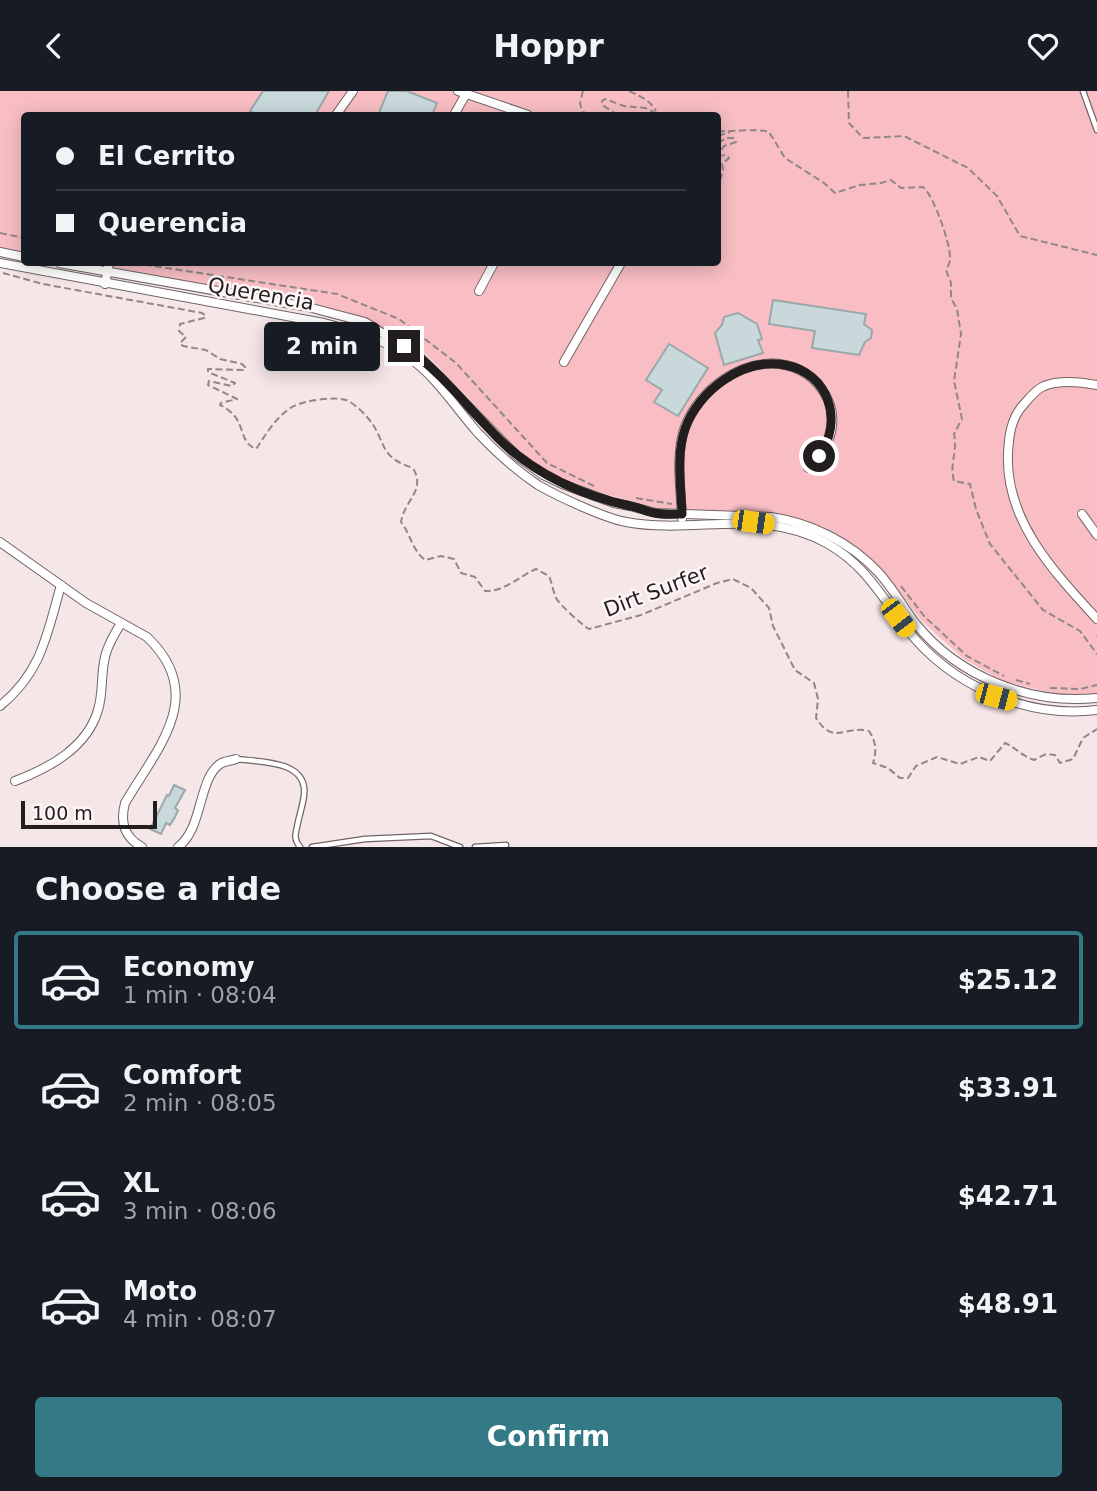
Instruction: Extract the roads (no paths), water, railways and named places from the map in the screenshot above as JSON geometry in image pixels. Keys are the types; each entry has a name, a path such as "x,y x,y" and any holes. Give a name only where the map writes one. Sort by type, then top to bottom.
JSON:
{"street":[{"path":"338,112 353,91"},
{"path":"455,112 462,92 519,112"},
{"path":"0,252 21,256"},
{"name":"Querencia","path":"0,263 324,323 362,334 418,360 477,432 499,454 539,485 624,522 682,525 753,522 792,529 814,537 831,545 866,573 908,631 945,667 970,684 996,697 1036,708 1097,710"},
{"path":"105,284 108,266"},
{"name":"Querencia","path":"108,266 340,314 365,322 418,360 517,456 543,475 614,503 656,513 682,509 771,517 817,529 866,560 885,581 917,626 956,660 976,673 997,684 1036,696 1059,699 1097,698"},
{"path":"479,292 492,266"},
{"path":"564,362 619,266"},
{"path":"682,525 681,443 694,409 710,389 751,367 775,364 797,369 814,379 826,396 832,418 831,432 826,446 808,468"},
{"path":"1097,385 1066,383 1042,386 1027,400 1015,414 1008,436 1007,472 1018,512 1037,548 1097,619"},
{"path":"1082,514 1097,535"},
{"path":"0,542 61,585 147,637 155,644 170,669 177,699 175,716 125,803 122,814 126,832 131,840 142,847"},
{"path":"0,706 27,676 41,655 61,585"},
{"path":"15,781 43,770 83,738 98,712 104,661 110,642 121,623"},
{"path":"178,847 190,836 212,772 221,763 236,759"}],"lane":[{"path":"1083,91 1097,130"},
{"path":"236,759 287,767 300,774 304,794 295,838 300,847"},
{"path":"312,847 365,839 431,836 460,847"},
{"path":"475,847 506,845"}]}
